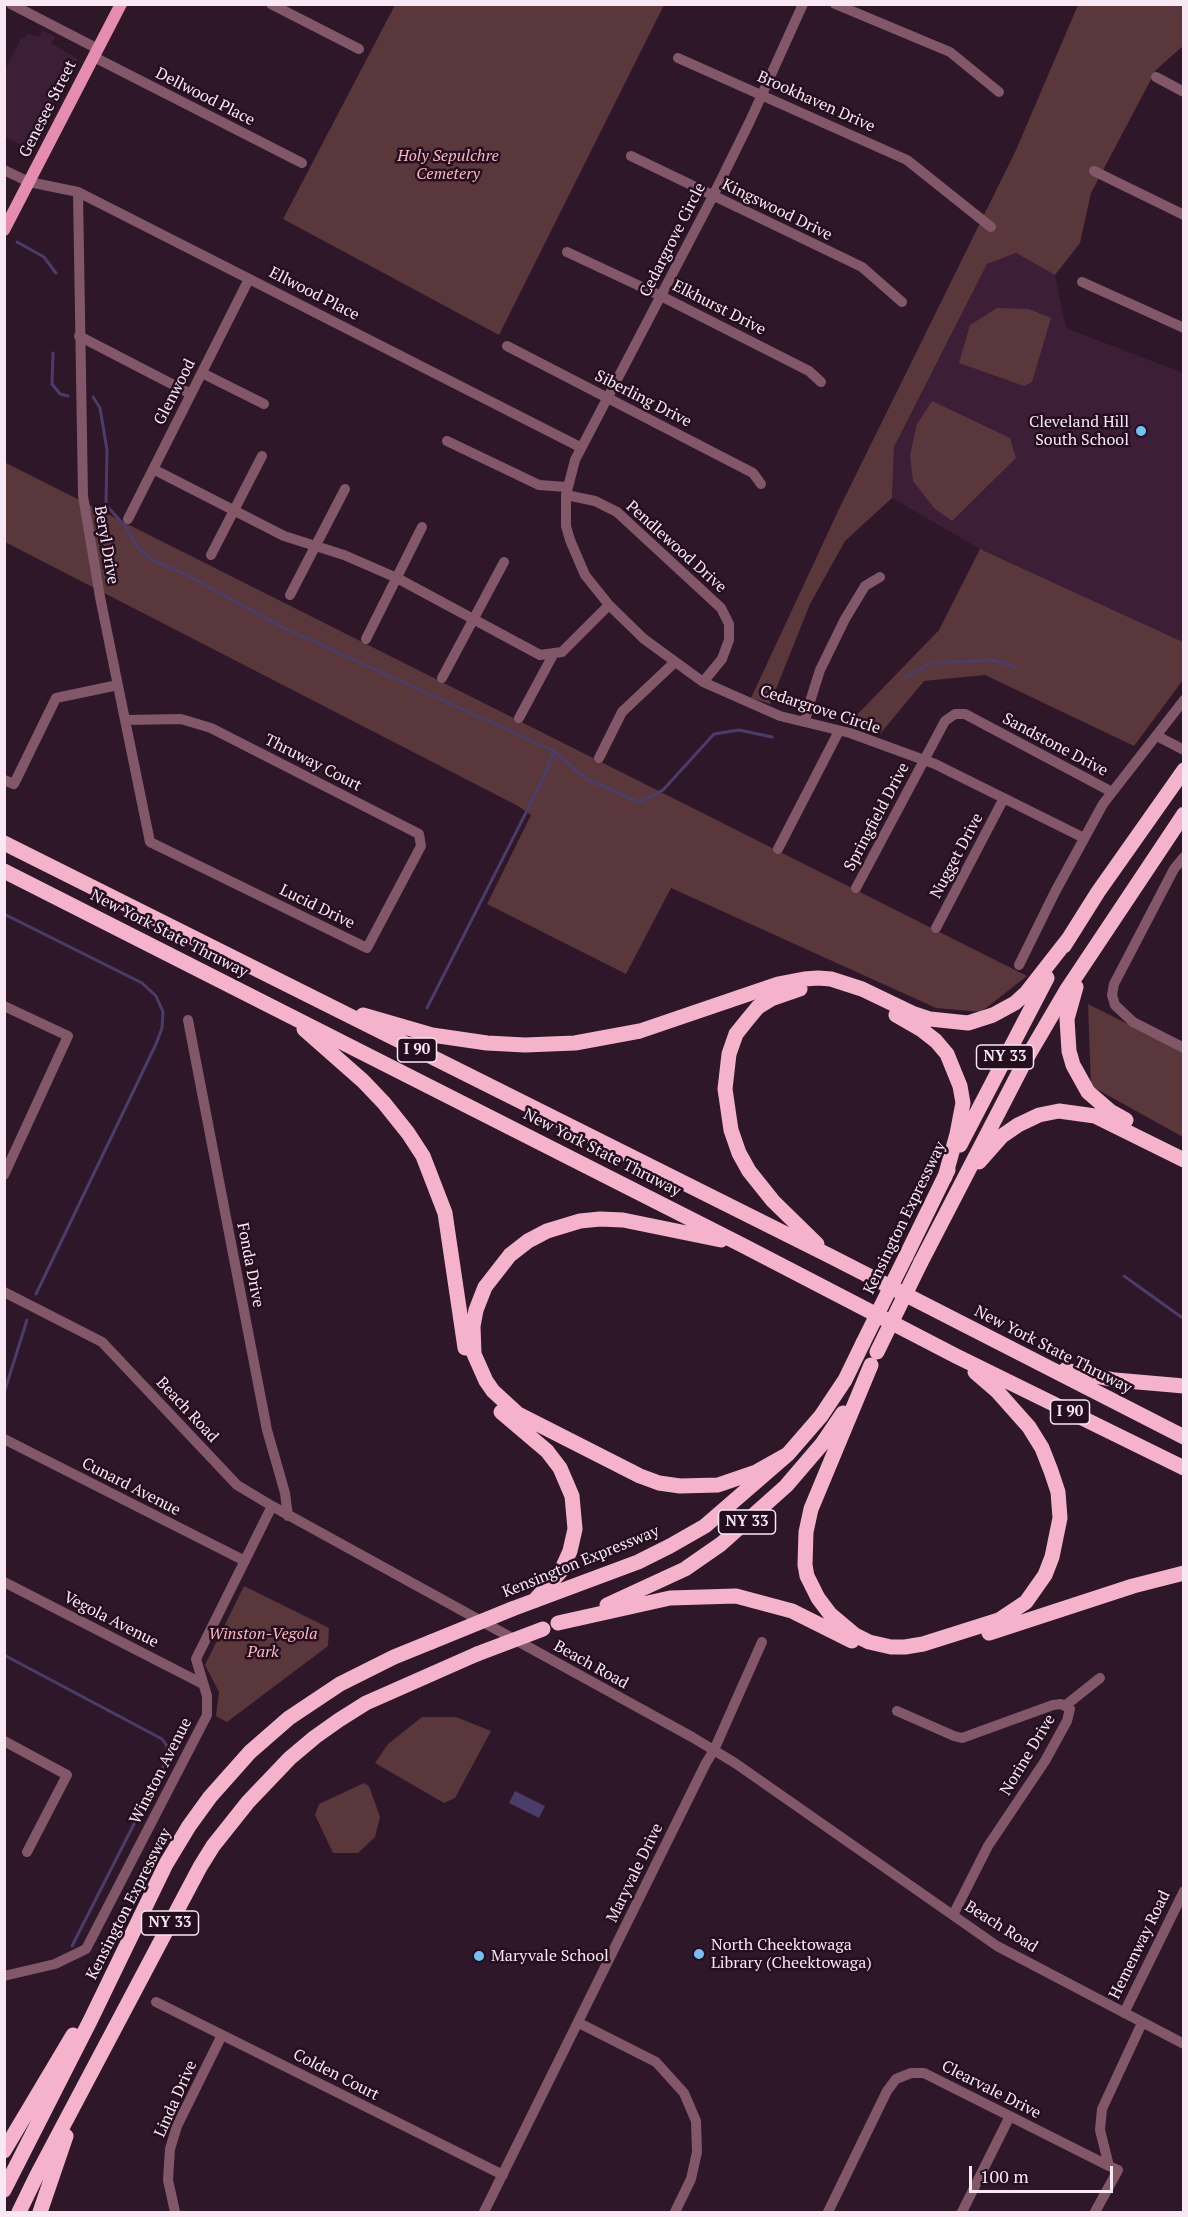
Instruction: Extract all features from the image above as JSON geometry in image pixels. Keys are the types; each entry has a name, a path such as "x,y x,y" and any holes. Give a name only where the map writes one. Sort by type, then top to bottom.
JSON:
{"highway":[{"name":"Kensington Expressway","path":"4,2190 166,1864 210,1797 250,1752 289,1718 340,1684 394,1657 512,1609 638,1562 705,1526 788,1454 821,1416 845,1380 1023,1022 1069,938 1098,892 1184,770"},
{"name":"Kensington Expressway","path":"20,2212 36,2177 200,1867 213,1846 248,1802 290,1758 315,1737 366,1703 477,1654 649,1587 685,1569 721,1544 786,1486 822,1444 874,1359 960,1185 1025,1061 1083,964 1184,814"},
{"name":"New York State Thruway","path":"4,843 830,1256 1184,1437"},
{"name":"New York State Thruway","path":"4,871 956,1356 1184,1468"},
{"path":"325,1004 432,1035 487,1043 575,1043 640,1032 778,984 818,978 831,979 862,989 930,1019 968,1023 993,1015 1015,1003 1026,993 1069,938"},
{"path":"1083,964 1067,1019 1069,1051 1080,1082 1110,1112 1184,1150"},
{"path":"830,1256 797,1225 749,1171 731,1130 725,1089 729,1054 736,1034 759,1007 771,999 794,990 827,988 842,990 858,995 912,1024 936,1041 955,1071 963,1102 945,1177"},
{"path":"284,1012 363,1081 402,1126 423,1156 445,1214 465,1348 471,1370 488,1399 547,1451 567,1482 572,1496 575,1529 570,1551 561,1571 534,1601"},
{"path":"960,1185 1002,1136 1032,1118 1059,1111 1095,1116 1184,1160"},
{"path":"742,1245 623,1220 580,1221 547,1231 528,1241 510,1255 485,1287 476,1310 473,1326 474,1354 493,1391 518,1414 630,1471 659,1483 680,1486 718,1485 756,1472 788,1454"},
{"path":"874,1359 811,1509 806,1532 805,1564 807,1576 818,1598 830,1614 845,1627 869,1642 905,1647 923,1644 999,1620 1016,1610 1034,1592 1045,1575 1057,1540 1060,1518 1058,1492 1042,1448 1029,1427 997,1391 956,1356"},
{"path":"1035,1362 1115,1380 1184,1386"},
{"path":"558,1623 670,1599 736,1596 792,1611 865,1649 898,1656 916,1655 934,1652 1133,1586 1184,1573"},
{"path":"4,2151 124,1950"},
{"path":"40,2212 65,2137 89,2078"}],"main road":[{"name":"Genesee Street","path":"4,230 121,4"}],"street":[{"name":"Dellwood Place","path":"11,4 96,53 302,163"},
{"path":"271,4 359,50"},
{"name":"Cedargrove Circle","path":"803,4 713,196 580,447 566,491 566,526 576,557 585,575 609,605 644,639 703,682 780,716 839,730 925,760 1084,838"},
{"path":"836,4 950,52 999,92"},
{"name":"Brookhaven Drive","path":"678,58 907,159 992,227"},
{"path":"1156,77 1184,92"},
{"name":"Kingswood Drive","path":"631,156 861,267 902,302"},
{"name":"Ellwood Place","path":"4,170 29,182 78,192 580,447"},
{"path":"1094,171 1184,215"},
{"name":"Beryl Drive","path":"78,192 83,496 92,557 150,842 200,866"},
{"name":"Elkhurst Drive","path":"567,252 662,296 809,371 821,382"},
{"name":"Glenwood","path":"128,519 249,279"},
{"path":"1082,282 1184,328"},
{"path":"79,336 191,394"},
{"name":"Siberling Drive","path":"507,346 753,473 761,484"},
{"path":"202,373 264,404"},
{"name":"Pendlewood Drive","path":"447,441 539,485 595,501 617,512 721,608 729,624 729,640 722,659 703,682"},
{"path":"211,555 262,456"},
{"path":"153,469 284,536 344,555 397,578 540,655 562,652 609,605"},
{"path":"290,595 345,489"},
{"path":"366,639 422,528"},
{"path":"442,678 504,562"},
{"path":"805,722 820,670 844,619 865,586 880,577"},
{"path":"519,718 554,653"},
{"path":"598,758 622,712 675,662"},
{"path":"4,780 14,784 56,698 118,685"},
{"path":"1112,792 1184,700"},
{"name":"Sandstone Drive","path":"925,760 945,721 955,714 965,714 1112,792 1102,804 1019,965"},
{"name":"Thruway Court","path":"125,720 181,719 211,728 419,834 421,846 394,895"},
{"path":"778,849 839,730"},
{"path":"1157,736 1184,750"},
{"name":"Springfield Drive","path":"856,888 925,760"},
{"name":"Nugget Drive","path":"936,928 1004,798"},
{"path":"1184,857 1174,869 1114,984 1112,995 1115,1005 1133,1022 1184,1048"},
{"name":"Lucid Drive","path":"200,866 367,948 394,895"},
{"path":"4,1006 68,1036 4,1174"},
{"name":"Fonda Drive","path":"188,1020 265,1419 285,1493 288,1516"},
{"name":"Beach Road","path":"4,1292 102,1342 237,1485 288,1516 714,1750 997,1946 1184,2044"},
{"name":"Cunard Avenue","path":"4,1439 245,1561"},
{"name":"Winston Avenue","path":"4,1976 55,1964 86,1948 207,1715 207,1695 196,1659 272,1506"},
{"name":"Vegola Avenue","path":"4,1582 203,1684"},
{"name":"Maryvale Drive","path":"484,2212 701,1772 714,1750 762,1642"},
{"path":"1066,1705 1100,1678"},
{"name":"Norine Drive","path":"897,1712 954,1736 962,1737 1053,1705 1066,1705 1070,1709 1067,1721 1034,1779 988,1846 953,1915"},
{"path":"4,1741 67,1775 27,1852"},
{"name":"Hemenway Road","path":"1124,2013 1184,1891"},
{"name":"Colden Court","path":"156,2002 503,2175"},
{"path":"579,2023 656,2062 684,2093 696,2121 697,2152 691,2179 675,2212"},
{"path":"1095,2212 1118,2170 1109,2166 1100,2130 1102,2109 1142,2023"},
{"name":"Linda Drive","path":"175,2212 168,2180 170,2149 177,2126 222,2035"},
{"name":"Clearvale Drive","path":"828,2212 887,2091 901,2075 916,2072 924,2073 1109,2166"},
{"path":"962,2212 1010,2116"}],"shaded area":[{"path":"42,30 56,37 51,43 78,59 39,134 31,130 23,146 5,137 5,69 22,37 25,38 27,34 39,37"},
{"path":"1016,253 1055,275 1066,328 1183,373 1183,642 980,549 892,498 894,447 987,264"},
{"path":"515,1791 545,1806 539,1818 509,1803"}],"green space":[{"name":"Holy Sepulchre Cemetery","path":"395,5 664,5 499,335 283,219"},
{"path":"1078,5 1183,5 1183,46 1156,70 1091,193 1080,243 1055,275 1016,253 987,264 894,447 892,498 845,541 810,604 770,704 751,698 839,509 1016,150"},
{"path":"997,308 1029,309 1051,318 1032,382 1024,386 959,363 970,325"},
{"path":"932,401 1010,438 1016,458 952,521 934,508 913,481 910,455 917,424"},
{"path":"4,462 1027,976 981,1012 936,1008 671,888 626,974 487,904 531,815 518,806 5,542"},
{"path":"980,549 1183,642 1183,680 1134,746 985,675 924,681 880,734 849,723 939,630"},
{"path":"1088,1004 1183,1052 1183,1137 1091,1086"},
{"name":"Winston-Vegola Park","path":"244,1586 329,1628 328,1646 227,1722 216,1716 219,1692 205,1665"},
{"path":"422,1717 456,1717 491,1731 455,1798 444,1803 375,1763 388,1744"},
{"path":"364,1783 369,1786 380,1817 375,1837 358,1853 333,1853 315,1815 319,1804"}],"waterway":[{"path":"17,242 44,257 56,273 54,271"},
{"path":"53,353 52,384 60,394 68,396"},
{"path":"93,397 100,408 107,450 106,505 125,526 138,548 152,560 185,574 282,627 554,751 586,779 639,802 663,790 714,734 739,730 772,737"},
{"path":"905,677 932,663 993,660 1015,667"},
{"path":"427,1008 544,777 554,751"},
{"path":"4,914 142,983 156,996 163,1012 162,1028 156,1044 36,1294"},
{"path":"1124,1276 1184,1319"},
{"path":"4,1393 27,1320"},
{"path":"4,1655 162,1739 167,1746 165,1763 72,1946"}],"place":[{"name":"Cleveland Hill South School","path":"1141,431"},
{"name":"North Cheektowaga Library (Cheektowaga)","path":"699,1954"},
{"name":"Maryvale School","path":"479,1956"}]}
